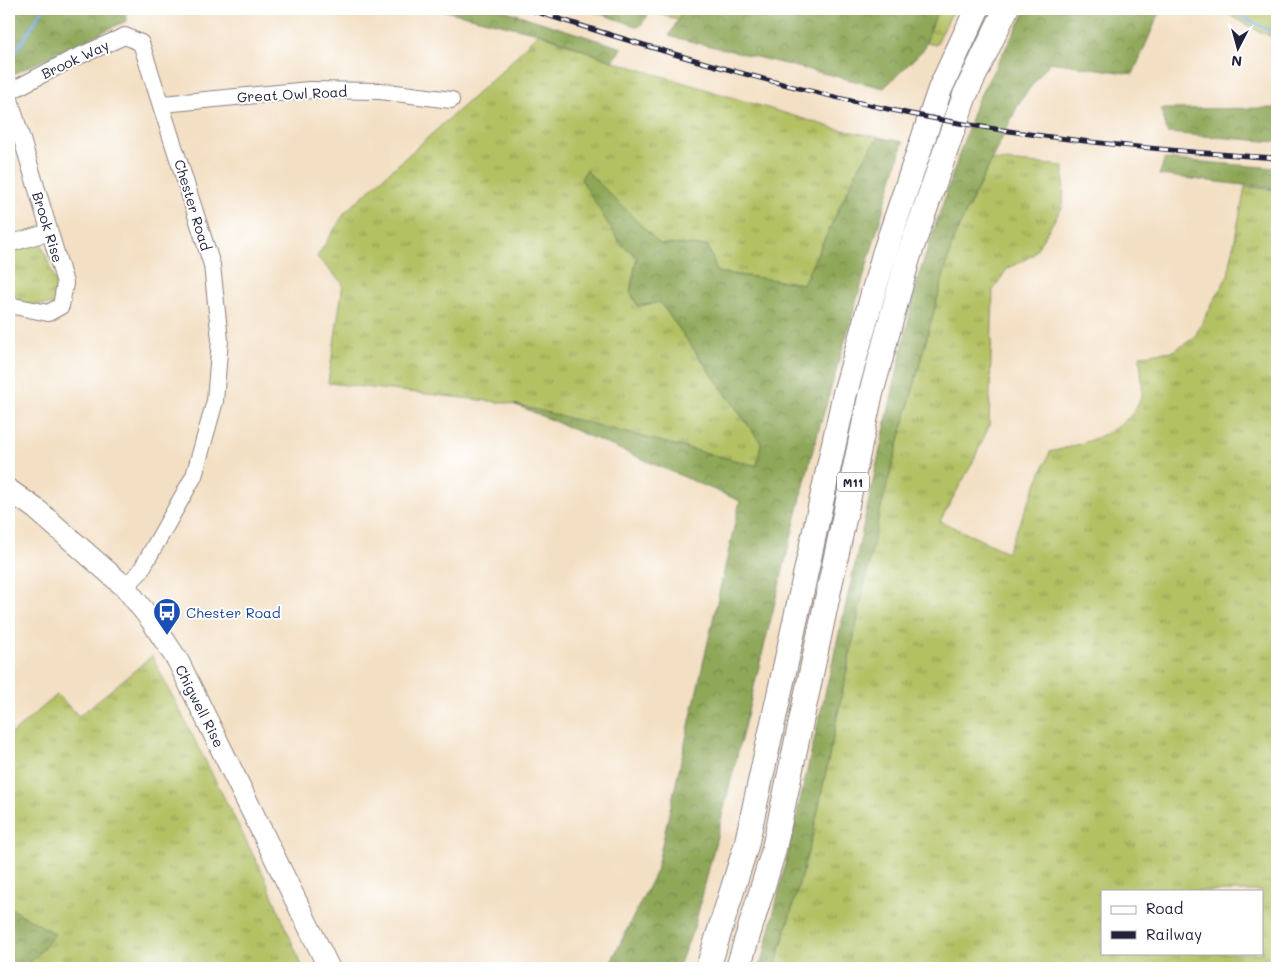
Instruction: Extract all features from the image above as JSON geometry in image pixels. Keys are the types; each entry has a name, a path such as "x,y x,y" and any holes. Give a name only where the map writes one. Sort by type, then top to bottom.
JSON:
{"highway":[{"name":"M11","path":"708,968 746,846 845,393 885,250 940,88 977,9"},
{"name":"M11","path":"738,968 773,853 870,397 908,258 965,95 1006,9"}],"main road":[{"name":"Chigwell Rise","path":"9,490 36,509 125,587 151,620 178,661 329,968"}],"street":[{"name":"Brook Way","path":"9,92 70,60 125,36 142,43"},
{"name":"Chester Road","path":"125,587 140,572 154,550 194,476 215,401 220,340 212,265 163,104 142,43"},
{"name":"Great Owl Road","path":"163,104 309,90 380,91 451,100"},
{"name":"Brook Rise","path":"9,96 65,283 61,306 48,313 9,305"},
{"path":"9,244 49,232"}],"green space":[{"path":"9,9 126,9 126,21 9,76"},
{"path":"437,9 500,9 622,48 612,61 546,35"},
{"path":"587,9 653,9 639,27"},
{"path":"653,9 684,9 678,19 650,12"},
{"path":"684,9 938,9 923,50 884,88 669,36"},
{"path":"938,9 954,9 936,45 926,43"},
{"path":"1027,9 1161,9 1133,74 1050,62 1020,101 954,237 879,515 813,834 775,968 758,968 764,955 849,591 917,281 977,101"},
{"path":"1219,9 1277,9 1277,39 1256,30"},
{"path":"538,33 612,61 837,129 878,137 854,177 803,284 717,272 708,246 660,244 586,170 619,242 637,257 630,292 638,306 660,302 761,443 758,466 507,403 328,383 343,284 317,257 346,211 502,71"},
{"path":"1277,108 1277,142 1167,133 1161,109"},
{"path":"878,137 903,142 812,453 695,925 678,968 608,968 656,871 740,501 514,404 757,466 761,443 660,302 638,306 630,292 637,257 619,242 581,179 586,170 660,244 708,246 717,272 803,284 859,167"},
{"path":"1165,159 1277,168 1277,189 1159,175"},
{"path":"992,160 1064,166 1063,206 1033,255 1007,269 993,290 989,426 972,464 940,521 1007,552 1050,452 1089,441 1103,435 1126,420 1135,410 1142,394 1140,355 1173,351 1194,338 1228,275 1245,187 1277,190 1277,968 775,968 813,834 879,515 954,237"},
{"path":"41,242 60,295 58,305 9,304 9,250"},
{"path":"152,656 264,876 303,968 9,968 9,736 57,695 79,716"},
{"path":"9,907 55,934 26,968 9,968"}],"waterway":[{"path":"9,55 14,54 43,9"},
{"path":"1226,9 1277,34"}],"railway":[{"path":"528,9 716,66 810,91 906,113 952,122 1091,142 1277,158"}],"place":[{"name":"Chester Road","path":"167,636"}]}
